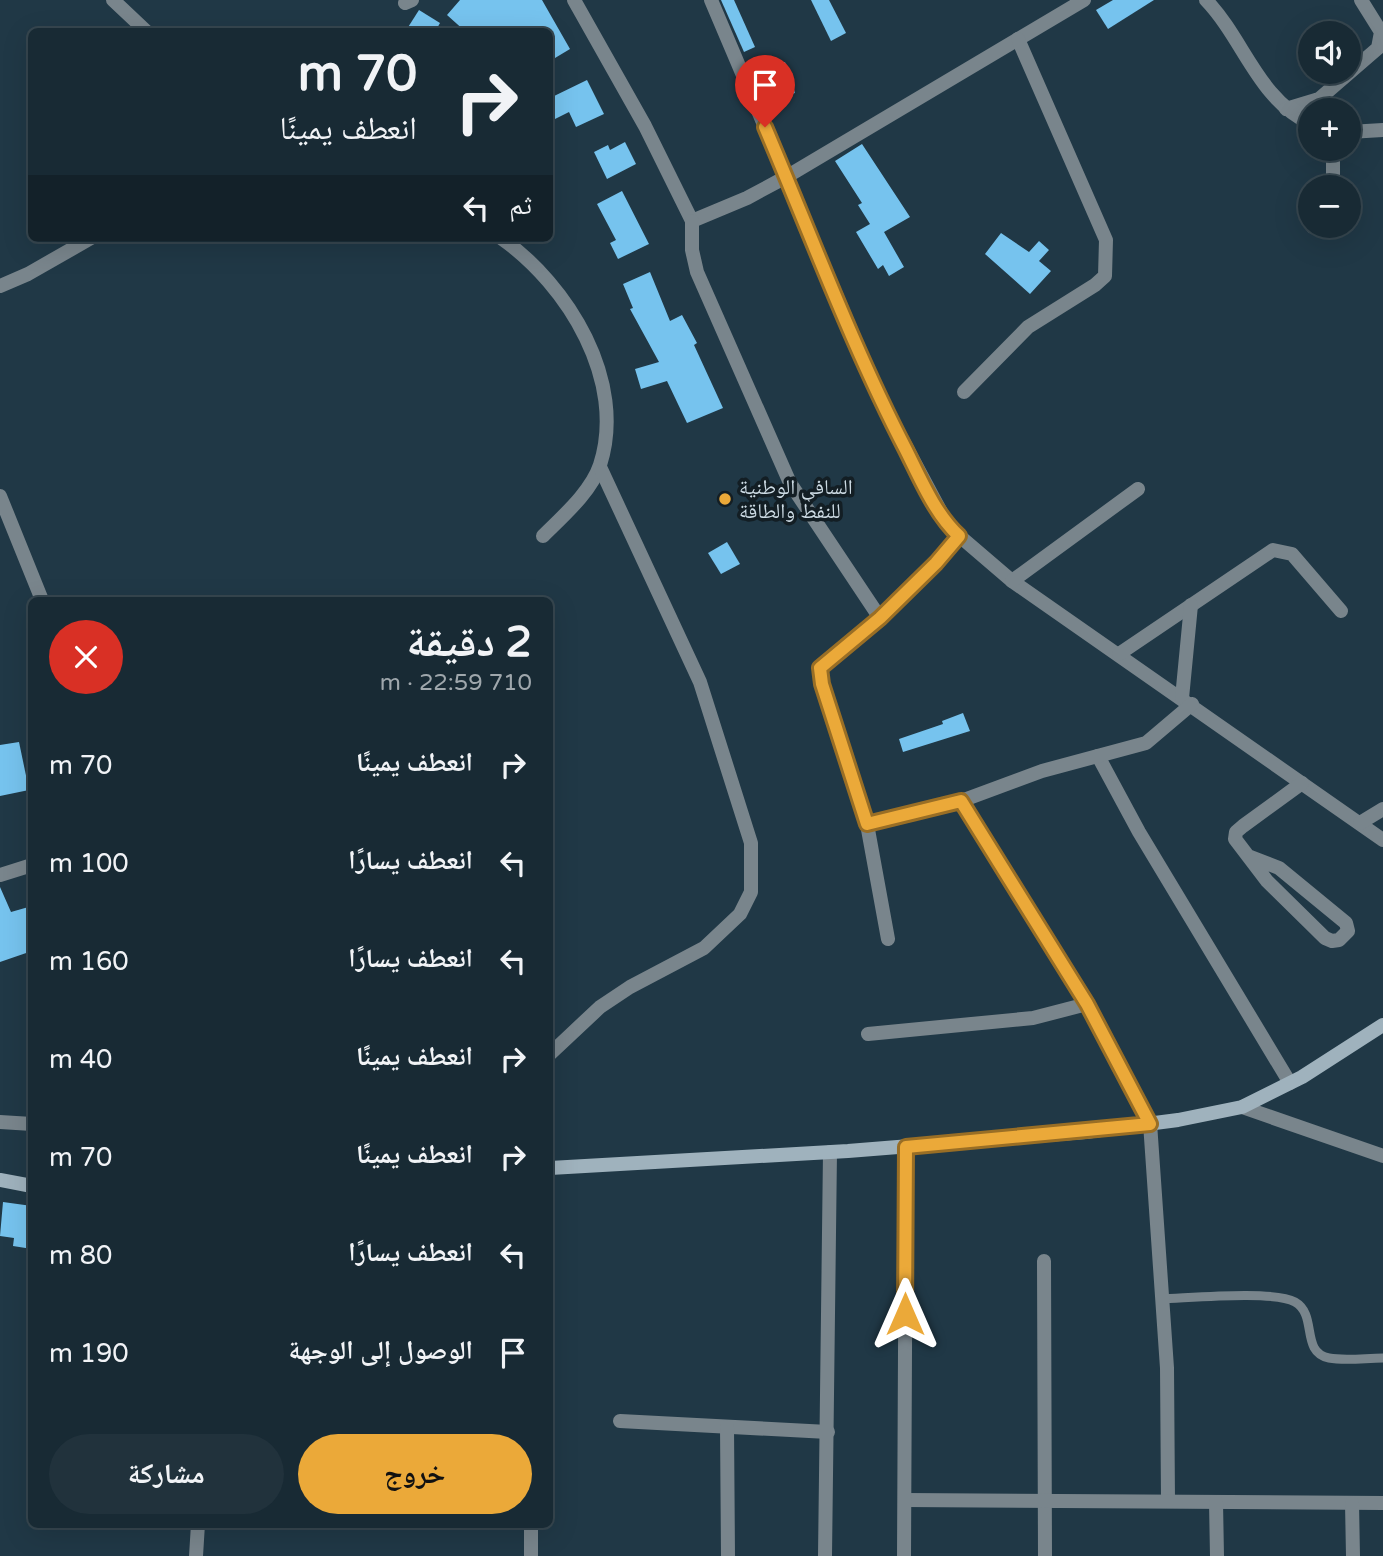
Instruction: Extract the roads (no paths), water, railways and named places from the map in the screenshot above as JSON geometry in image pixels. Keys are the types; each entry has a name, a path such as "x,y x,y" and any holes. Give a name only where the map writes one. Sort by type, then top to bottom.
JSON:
{"main road":[{"path":"553,1168 906,1147 1150,1124 1242,1107 1290,1083 1381,1029"},
{"path":"0,1180 28,1185"}],"street":[{"path":"113,0 143,28"},
{"path":"574,0 645,126 692,221 692,250 697,272 790,483 880,618"},
{"path":"711,0 879,397 920,478 949,527 1012,581 1383,840"},
{"path":"692,221 747,198 786,177 1084,0"},
{"path":"1206,0 1225,20 1269,94 1286,110 1298,117"},
{"path":"1286,110 1319,99 1378,48 1381,32 1361,0"},
{"path":"964,393 1028,327 1105,276 1106,240 1018,39"},
{"path":"1361,131 1383,130"},
{"path":"0,286 28,274 84,242"},
{"path":"505,242 541,274 578,321 595,357 605,396 606,432 600,467 571,508 543,536"},
{"path":"553,1051 600,1007 630,987 704,948 740,914 751,892 751,843 700,682 600,467"},
{"path":"1012,581 1138,489"},
{"path":"0,496 41,597"},
{"path":"888,939 867,824 819,674 825,661 880,618 936,563 959,536"},
{"path":"1119,654 1279,549 1292,554 1341,611"},
{"path":"867,824 961,801 1042,771 1146,743 1187,701 1191,606"},
{"path":"1098,756 1139,832 1290,1083"},
{"path":"1248,856 1279,868 1346,923 1344,936 1332,941 1325,938 1267,881 1235,839 1236,832 1302,783"},
{"path":"961,801 1087,1004 1150,1124 1167,1368 1168,1501"},
{"path":"1360,823 1383,809"},
{"path":"0,874 28,866"},
{"path":"867,1034 1033,1018 1087,1004"},
{"path":"1242,1107 1383,1156"},
{"path":"0,1122 28,1124"},
{"path":"904,1556 906,1147"},
{"path":"825,1556 830,1152"},
{"path":"1044,1261 1045,1556"},
{"path":"620,1421 828,1432"},
{"path":"727,1427 728,1556"},
{"path":"905,1500 1383,1503"},
{"path":"1216,1502 1217,1556"},
{"path":"1352,1503 1353,1556"},
{"path":"196,1556 198,1528"},
{"path":"531,1528 531,1556"}],"lane":[{"path":"1161,1299 1278,1296 1303,1308 1308,1315 1312,1345 1317,1352 1328,1358 1383,1358"}],"place":[{"name":"السافي الوطنية للنفط والطاقة","path":"725,499"}]}
